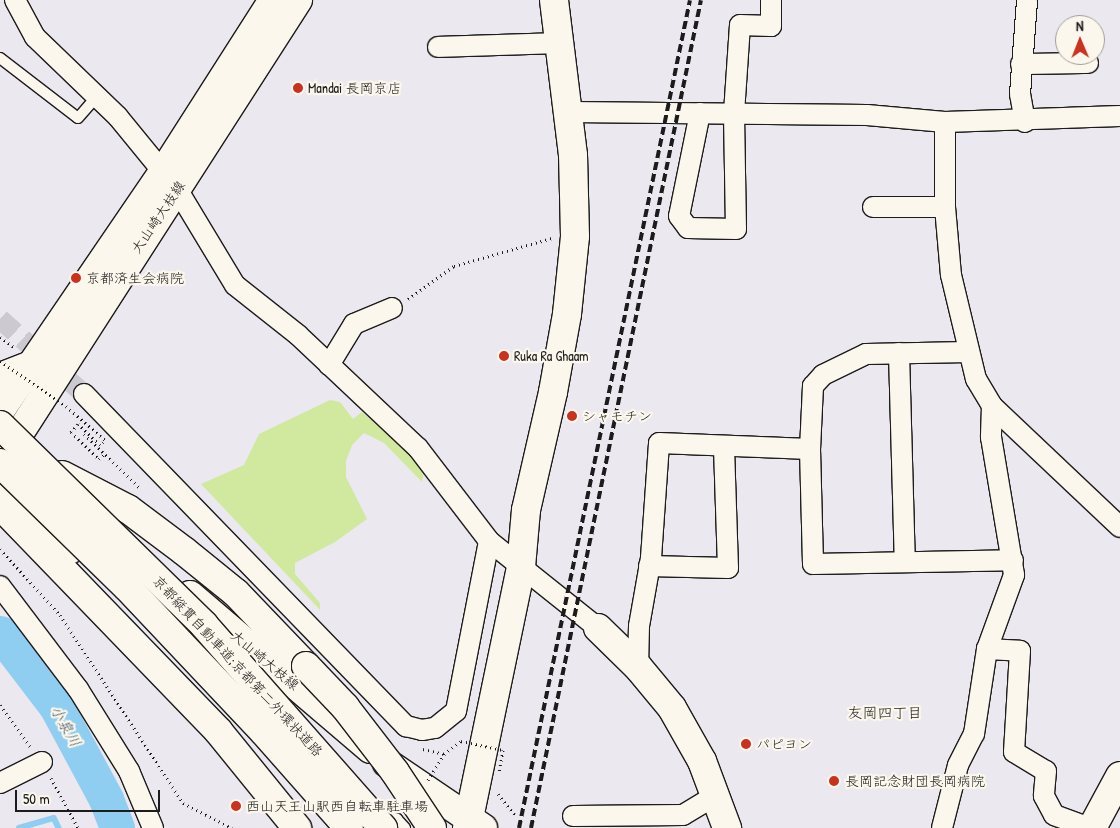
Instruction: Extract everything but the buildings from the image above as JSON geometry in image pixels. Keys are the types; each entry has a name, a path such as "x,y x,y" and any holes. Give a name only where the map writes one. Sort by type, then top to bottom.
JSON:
{"main road":[{"name":"大山崎大枝線","path":"274,0 170,180 5,431 62,474 198,603 382,760 473,824"},
{"name":"大山崎大枝線","path":"0,411 31,365 170,180 298,0"},
{"path":"473,824 521,567 526,510 554,392 567,314 575,236 569,112 558,43 554,0"},
{"path":"0,377 31,365"},
{"name":"京都縦貫自動車道;京都第二外環状道路","path":"5,431 204,625 384,828"},
{"path":"0,459 45,503 317,802 331,828"},
{"name":"京都縦貫自動車道;京都第二外環状道路","path":"0,463 127,587 264,732 349,828"},
{"path":"62,474 128,509 236,593 346,707 395,772 432,828"},
{"path":"0,484 152,628"},
{"path":"0,505 219,732 296,826"},
{"path":"598,628 638,667 672,708 688,734 716,795 726,828"},
{"name":"大山崎大枝線","path":"272,706 382,760"},
{"path":"1090,828 1120,776"}],"street":[{"path":"15,0 35,37 97,96 170,180 235,284 329,365 418,448 489,541 598,628"},
{"path":"700,113 679,216 688,228 736,229 734,113 740,26 771,26 771,0"},
{"path":"1025,122 1020,94 1027,0"},
{"path":"438,47 558,43"},
{"path":"1021,64 1055,63"},
{"path":"569,112 867,115 946,122 1025,122 1120,116"},
{"path":"946,122 945,207 951,275 976,379 992,406 1120,527"},
{"path":"873,207 945,207"},
{"path":"329,365 354,324 392,308"},
{"path":"969,352 866,354 823,374 813,386 810,449 813,564 1013,560"},
{"path":"899,353 905,562"},
{"path":"84,394 406,726 422,730 435,728 456,710 489,541"},
{"path":"942,828 958,765 974,734 987,649 1014,575 991,437 992,406"},
{"path":"638,667 638,626 649,566 659,443 810,449"},
{"path":"649,566 728,568 724,446"},
{"path":"0,586 78,688 129,772 152,828"},
{"path":"987,649 1020,651 1014,752 1046,771 1044,796 1054,815 1090,828"},
{"path":"0,783 42,762"},
{"path":"573,816 683,816 716,795"}],"lane":[{"path":"0,58 78,118 97,96"},
{"path":"343,828 356,816 380,813 397,820 405,828"}],"path":[{"path":"392,308 454,266 542,240 575,236"},
{"path":"0,361 66,406 105,440"},
{"path":"100,445 78,424 71,432 99,459 105,453"},
{"path":"84,434 109,457"},
{"path":"0,549 60,615 183,803 232,828"},
{"path":"461,741 503,750 498,778"},
{"path":"498,789 506,808 514,815"}],"green space":[{"path":"330,400 340,402 353,419 362,412 425,467 422,482 384,443 364,433 352,445 346,461 346,477 367,519 335,542 295,563 295,574 320,603 320,610 201,484 244,465 259,434"}],"waterway":[{"name":"小泉川","path":"0,633 56,706 106,799 117,828"},
{"path":"19,828 54,818 59,828"}],"tunnel":[{"path":"0,319 84,394"}],"railway":[{"path":"519,828 690,0"},
{"path":"531,828 701,0"}],"place":[{"name":"Mandai 長岡京店","path":"298,88"},
{"name":"京都済生会病院","path":"76,278"},
{"name":"Ruka Ra Ghaam","path":"504,356"},
{"name":"シャモチン","path":"572,416"},
{"name":"パピヨン","path":"746,744"},
{"name":"長岡記念財団長岡病院","path":"834,781"},
{"name":"西山天王山駅西自転車駐車場","path":"236,806"}],"district":[{"name":"友岡四丁目","path":"885,713"}]}
